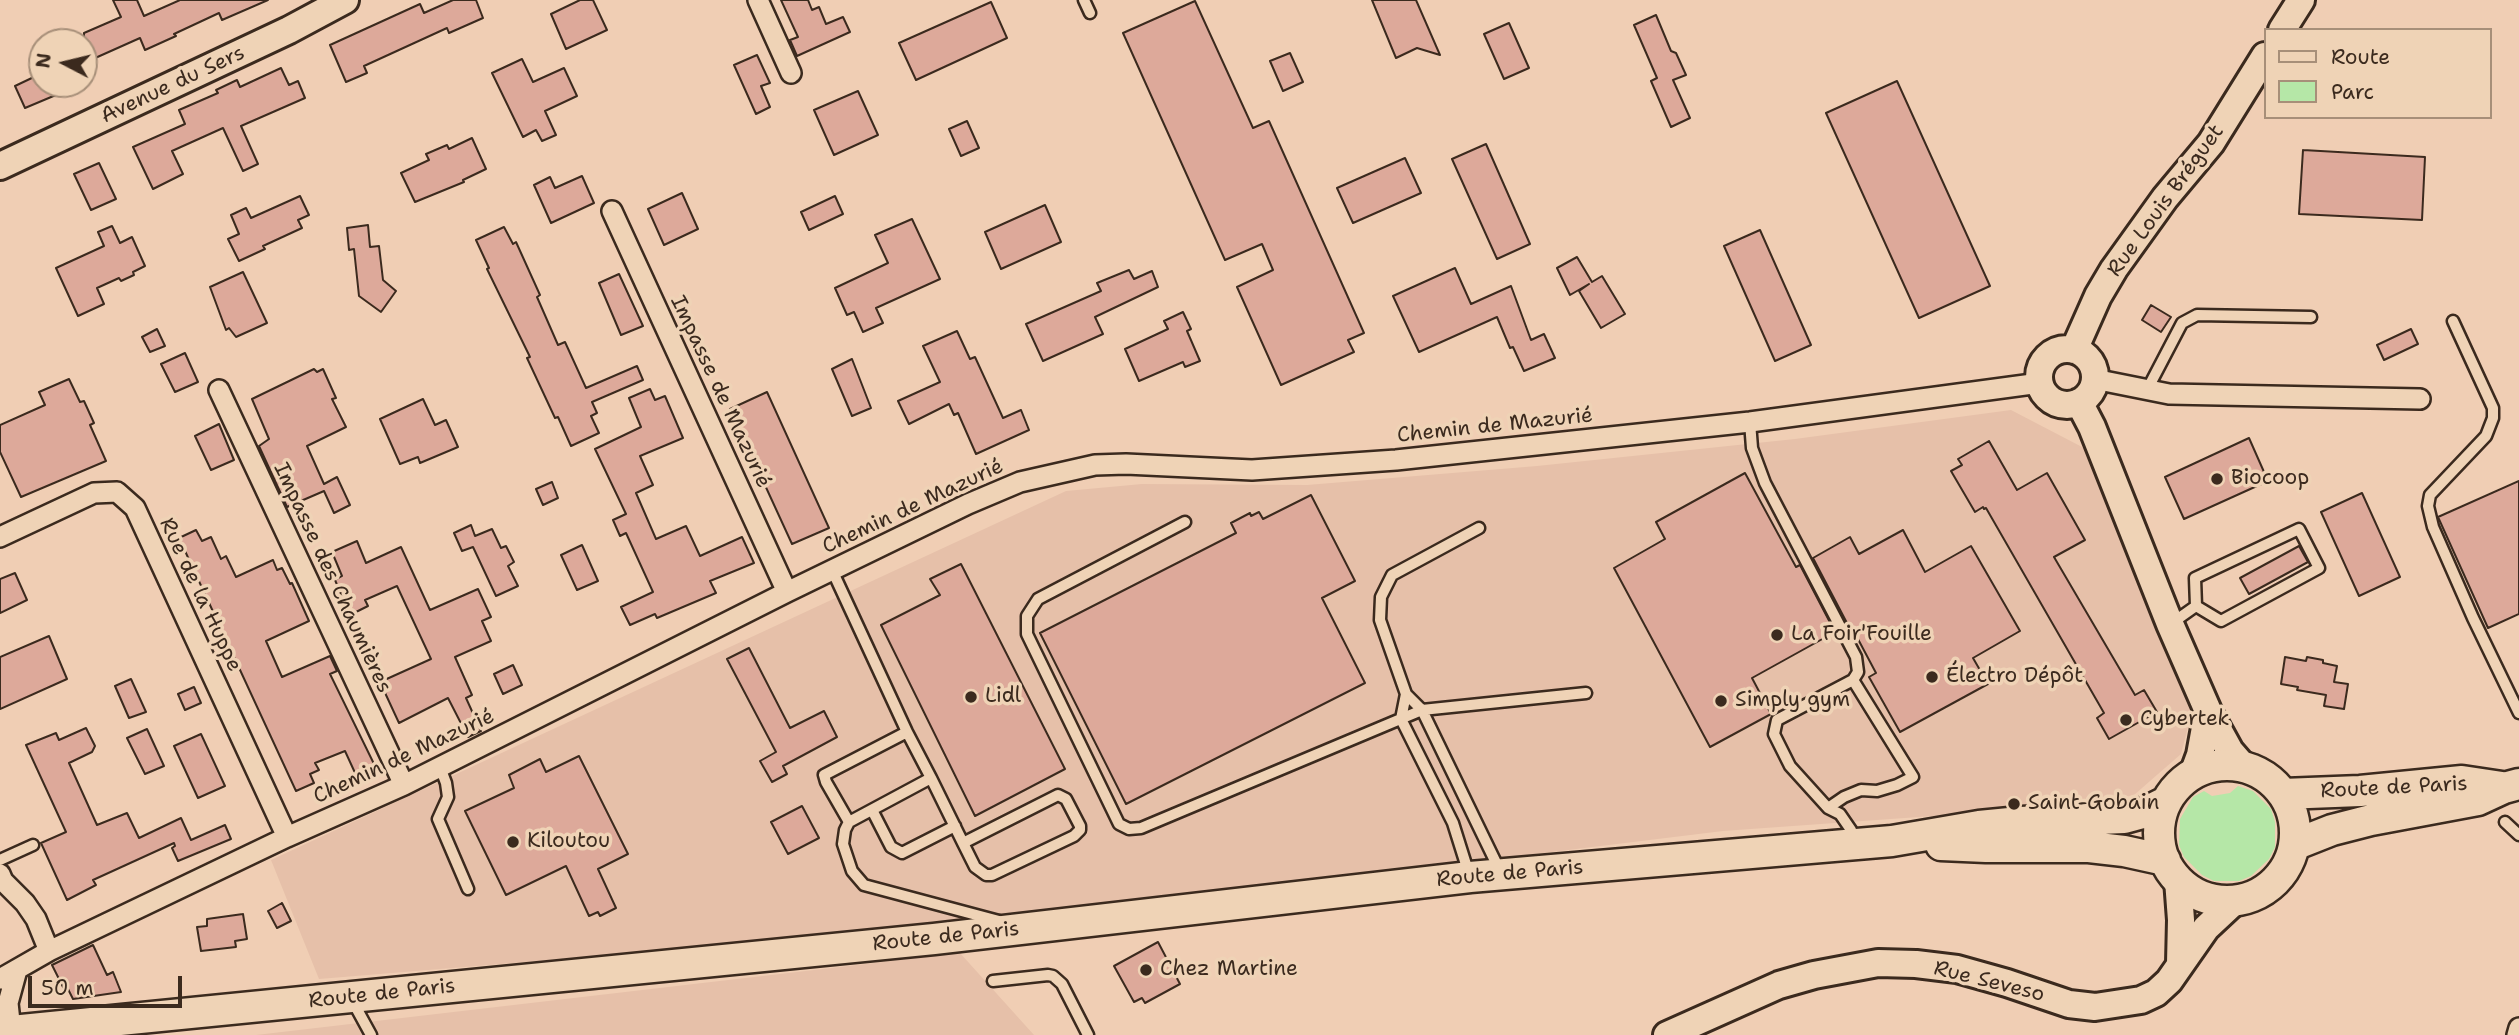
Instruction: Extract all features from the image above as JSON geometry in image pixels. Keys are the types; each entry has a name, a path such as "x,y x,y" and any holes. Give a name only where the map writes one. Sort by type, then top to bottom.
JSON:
{"main road":[{"path":"2217,765 2243,766 2266,776 2283,794 2293,818 2294,845 2289,861 2267,888 2252,896 2235,900 2204,897 2190,890 2172,870 2159,831 2166,802 2173,791 2193,774 2217,765"},
{"name":"Route de Paris","path":"2283,794 2372,790 2462,781 2511,786"},
{"name":"Route de Paris","path":"2294,845 2332,830 2371,820 2478,800 2511,786"},
{"name":"Route de Paris","path":"5,1031 1023,928 1470,877 1854,845 1979,826 2123,818 2146,812 2166,802"},
{"name":"Route de Paris","path":"1892,841 1986,847 2089,847 2124,851 2172,870"}],"street":[{"name":"Avenue du Sers","path":"0,166 289,30 345,0"},
{"path":"758,0 791,73"},
{"path":"2283,28 2301,0"},
{"name":"Rue Louis Bréguet","path":"2074,350 2098,296 2114,270 2165,198 2211,143 2264,58"},
{"name":"Impasse de Mazurié","path":"612,211 787,592"},
{"path":"2074,350 2090,361 2094,379 2092,389 2079,402 2063,404 2054,402 2043,390 2039,373 2048,356 2056,351 2074,350"},
{"path":"2094,379 2169,394 2420,399"},
{"name":"Chemin de Mazurié","path":"5,1031 9,975 49,951 287,837 404,785 787,592 968,504 1020,482 1095,465 1240,470 1306,468 1750,422 2040,383"},
{"name":"Impasse des Chaumières","path":"219,390 404,785"},
{"path":"2079,402 2092,427 2170,624 2208,711 2230,751 2243,766"},
{"name":"Rue de la Huppe","path":"0,537 94,493 117,492 135,508 287,837"},
{"path":"2193,774 2200,755 2208,711"},
{"path":"2172,870 2182,920 2180,963"},
{"path":"0,874 36,919 49,951"},
{"name":"Rue Seveso","path":"1667,1035 1779,985 1814,975 1878,963 1916,964 1957,970 2007,982 2069,1004 2095,1007 2141,1000 2156,993 2169,981 2206,928 2235,900"},
{"path":"2516,1035 2519,1028"}],"lane":[{"path":"1084,0 1090,13"},
{"path":"2147,390 2182,323 2197,315 2311,317"},
{"path":"2454,321 2493,408 2493,418 2486,436 2430,495 2428,506 2433,527 2468,607 2519,713"},
{"path":"1750,422 1752,448 1765,484 1856,657 1858,672 1853,680 1777,720 1774,734 1790,765 1828,808 1840,814 1851,830 1854,845"},
{"path":"1185,522 1038,599 1027,616 1027,634 1119,824 1129,829 1141,828 1422,710 1586,693"},
{"path":"1479,528 1392,575 1381,597 1380,620 1406,694 1422,710 1502,874"},
{"path":"2299,529 2319,568 2221,621 2196,606 2195,578 2299,529"},
{"path":"832,570 907,732 975,867 986,876 1074,835 1080,830 1080,826 1066,799 1058,795 963,843"},
{"path":"2170,624 2196,606"},
{"path":"1828,808 1861,790 1877,791 1913,777 1853,680"},
{"path":"1406,694 1401,719 1453,823 1470,877"},
{"path":"849,822 824,775 907,732"},
{"path":"440,767 448,797 438,820 468,889"},
{"path":"931,778 849,822 843,837 845,854 852,872 864,886 1023,928"},
{"path":"872,810 891,847 902,853 955,826"},
{"path":"2505,822 2519,835"},
{"path":"0,860 33,845"},
{"path":"993,981 1053,976 1062,984 1088,1035"},
{"path":"350,997 371,1035"}],"shaded area":[{"path":"2011,410 2084,448 2194,704 2181,754 2134,795 2087,805 1723,831 1160,900 683,949 319,979 271,860 1066,491 1142,484 1307,485 1537,466 1795,439"},
{"path":"960,953 1034,1035 256,1035"}],"green space":[{"path":"2238,786 2253,791 2271,809 2275,822 2275,847 2269,859 2251,876 2239,881 2214,881 2202,875 2184,857 2179,845 2180,819 2193,797 2204,791 2212,796 2230,793"}],"building":[{"path":"113,0 137,0 144,16 180,0 268,0 222,20 219,13 145,50 140,38 98,57 98,28 96,28 121,17"},
{"path":"453,0 476,0 483,18 449,33 447,28 364,66 367,73 346,82 330,45 420,4 424,13"},
{"path":"580,0 593,0 607,30 566,49 551,14"},
{"path":"781,0 808,0 812,10 819,7 826,24 843,17 850,32 797,56 790,40 798,37"},
{"path":"1372,0 1416,0 1440,55 1417,48 1396,58"},
{"path":"1195,1 1253,128 1269,121 1364,333 1348,340 1354,352 1281,385 1237,287 1273,270 1262,244 1225,260 1123,33"},
{"path":"991,2 1007,38 916,80 899,43"},
{"path":"1656,15 1671,51 1676,53 1686,75 1673,80 1690,118 1671,127 1651,81 1657,78 1634,25"},
{"path":"1509,23 1529,68 1504,79 1484,34"},
{"path":"1290,53 1303,82 1283,91 1270,61"},
{"path":"757,55 770,83 761,86 770,107 756,114 734,65"},
{"path":"522,59 533,82 564,68 577,96 545,111 556,135 542,141 536,130 523,137 492,73"},
{"path":"281,68 289,85 298,81 305,98 241,126 258,164 243,171 223,128 172,151 183,174 153,189 133,147 185,124 179,110 218,93 216,90 237,80 240,87"},
{"path":"28,80 28,98 49,98 25,108 15,86"},
{"path":"1897,81 1990,286 1919,318 1826,113"},
{"path":"858,91 878,135 834,155 814,110"},
{"path":"967,121 979,148 961,156 949,129"},
{"path":"472,138 486,169 463,180 464,182 415,202 401,173 429,160 426,154 447,145 449,149"},
{"path":"1486,144 1530,244 1497,259 1452,159"},
{"path":"2303,150 2425,157 2422,220 2299,214"},
{"path":"1405,158 1421,193 1353,223 1337,188"},
{"path":"99,163 116,199 91,210 74,174"},
{"path":"582,176 594,203 551,223 534,185 550,177 555,188"},
{"path":"682,193 698,229 664,245 648,209"},
{"path":"300,196 309,215 298,220 302,228 263,246 265,249 239,261 228,239 239,234 231,215 246,208 251,218"},
{"path":"835,196 843,214 809,230 801,212"},
{"path":"1045,205 1061,242 1001,269 985,232"},
{"path":"912,219 940,279 876,308 883,323 863,332 854,312 847,315 835,288 888,263 875,235"},
{"path":"368,225 370,247 379,246 383,280 396,291 381,312 359,296 354,249 349,250 347,228"},
{"path":"112,226 120,243 132,237 145,266 121,281 119,278 97,288 104,304 78,316 56,268 104,246 98,232"},
{"path":"504,227 513,244 516,242 540,295 537,297 558,345 565,342 586,388 637,366 643,380 592,402 597,413 591,416 599,433 571,446 527,358 530,357 487,269 489,268 476,240"},
{"path":"1760,230 1811,345 1775,361 1724,246"},
{"path":"1577,257 1592,282 1602,276 1625,314 1601,328 1579,291 1589,284 1570,295 1557,268"},
{"path":"1455,268 1471,304 1511,286 1531,340 1544,334 1555,358 1524,371 1513,347 1510,348 1497,317 1419,352 1393,296"},
{"path":"1129,270 1134,279 1152,271 1158,287 1095,317 1103,334 1043,361 1026,324 1101,291 1097,283"},
{"path":"243,272 267,323 236,337 229,328 226,330 210,287"},
{"path":"619,274 643,326 621,335 599,283"},
{"path":"2151,305 2171,317 2161,332 2142,320"},
{"path":"1183,312 1191,329 1187,331 1200,361 1185,367 1183,362 1139,381 1125,349 1168,329 1164,321"},
{"path":"157,329 165,346 150,352 142,337"},
{"path":"2411,329 2418,344 2384,360 2377,345"},
{"path":"957,331 970,359 975,357 1003,418 1021,410 1029,430 976,454 958,413 954,415 949,404 909,424 898,401 940,382 923,346"},
{"path":"185,353 198,382 175,392 161,364"},
{"path":"852,359 871,408 852,416 832,369"},
{"path":"314,369 317,372 323,369 336,398 332,399 346,427 307,446 324,484 337,477 350,505 334,513 324,491 287,507 259,446 269,439 252,399"},
{"path":"69,379 80,402 84,401 94,423 90,425 106,461 21,497 0,452 0,425 45,405 39,392"},
{"path":"650,389 655,400 665,396 683,438 640,456 653,485 636,493 656,539 686,526 700,556 742,537 754,563 710,581 716,593 657,618 655,614 630,625 621,607 653,592 626,533 620,536 613,520 626,514 595,449 641,427 629,398"},
{"path":"767,392 829,528 792,544 730,409"},
{"path":"423,399 435,425 446,420 458,447 420,463 418,457 400,464 380,419"},
{"path":"219,424 234,460 211,470 195,436"},
{"name":"Biocoop","path":"2249,438 2268,481 2184,519 2165,477"},
{"path":"1989,441 2017,490 2047,473 2085,540 2054,557 2135,695 2144,690 2157,712 2109,739 2097,718 2104,713 1986,508 1975,512 1951,471 1962,465 1958,459"},
{"path":"1745,473 1796,567 1800,565 1835,632 1752,678 1771,714 1710,747 1614,568 1665,539 1656,522"},
{"path":"2519,481 2519,614 2488,628 2438,517"},
{"path":"552,482 558,498 543,505 536,489"},
{"path":"2362,493 2400,577 2359,596 2321,512"},
{"path":"1311,495 1355,581 1322,598 1365,683 1126,804 1040,633 1236,533 1231,523 1250,513 1251,516 1259,512 1263,519"},
{"path":"471,525 475,536 492,529 501,548 506,546 514,562 508,566 518,586 496,596 473,547 462,551 454,533"},
{"path":"196,530 202,541 211,537 221,559 226,556 236,577 273,560 277,570 282,568 290,584 292,583 309,621 266,641 282,677 330,656 337,671 330,674 375,766 356,775 345,751 315,763 319,770 310,774 314,783 296,791 179,538"},
{"path":"1903,530 1925,572 1971,546 2020,631 1973,658 1988,684 1900,732 1869,677 1876,673 1813,558 1850,537 1859,554"},
{"path":"357,541 366,563 401,547 430,610 478,589 491,617 482,621 491,641 455,657 472,695 466,698 481,731 468,737 448,698 399,723 380,682 431,659 397,586 365,600 368,606 350,615 335,580 342,576 332,552"},
{"path":"582,545 598,581 577,590 561,555"},
{"path":"2299,546 2308,562 2249,594 2240,578"},
{"path":"961,564 1065,769 975,816 881,625 940,595 930,579"},
{"path":"15,573 27,600 0,613 0,579"},
{"path":"49,636 67,679 0,709 0,657"},
{"path":"749,648 790,728 824,711 837,737 783,766 787,774 772,782 760,761 776,752 727,659"},
{"path":"2285,657 2306,661 2307,657 2337,666 2334,682 2348,684 2344,709 2324,706 2326,695 2281,684"},
{"path":"513,665 522,685 503,694 494,674"},
{"path":"131,679 146,712 129,718 115,686"},
{"path":"194,687 201,703 185,710 178,694"},
{"path":"86,728 95,746 92,752 69,763 97,825 127,813 139,838 181,818 191,840 225,825 231,839 178,861 172,848 174,843 93,880 96,885 67,900 41,843 66,832 26,745 56,733 59,740"},
{"path":"147,729 164,766 145,774 127,738"},
{"path":"201,734 225,786 198,798 174,746"},
{"path":"579,756 628,854 598,869 616,908 600,916 598,912 589,916 566,866 506,895 465,811 514,788 509,775 540,759 546,772"},
{"path":"802,806 819,838 788,854 771,822"},
{"path":"282,903 291,921 277,928 268,911"},
{"path":"243,914 247,939 235,941 236,947 201,951 197,927 207,926 207,919"},
{"path":"1158,942 1180,984 1145,1003 1142,998 1134,1002 1114,966"},
{"path":"93,945 107,975 113,972 121,992 73,999 68,989 65,991 52,965"}],"place":[{"name":"Biocoop","path":"2217,479"},
{"name":"La Foir'Fouille","path":"1777,635"},
{"name":"Électro Dépôt","path":"1932,677"},
{"name":"Lidl","path":"971,697"},
{"name":"Simply gym","path":"1721,701"},
{"name":"Cybertek","path":"2126,720"},
{"name":"Saint-Gobain","path":"2014,804"},
{"name":"Kiloutou","path":"513,842"},
{"name":"Chez Martine","path":"1146,970"}]}
